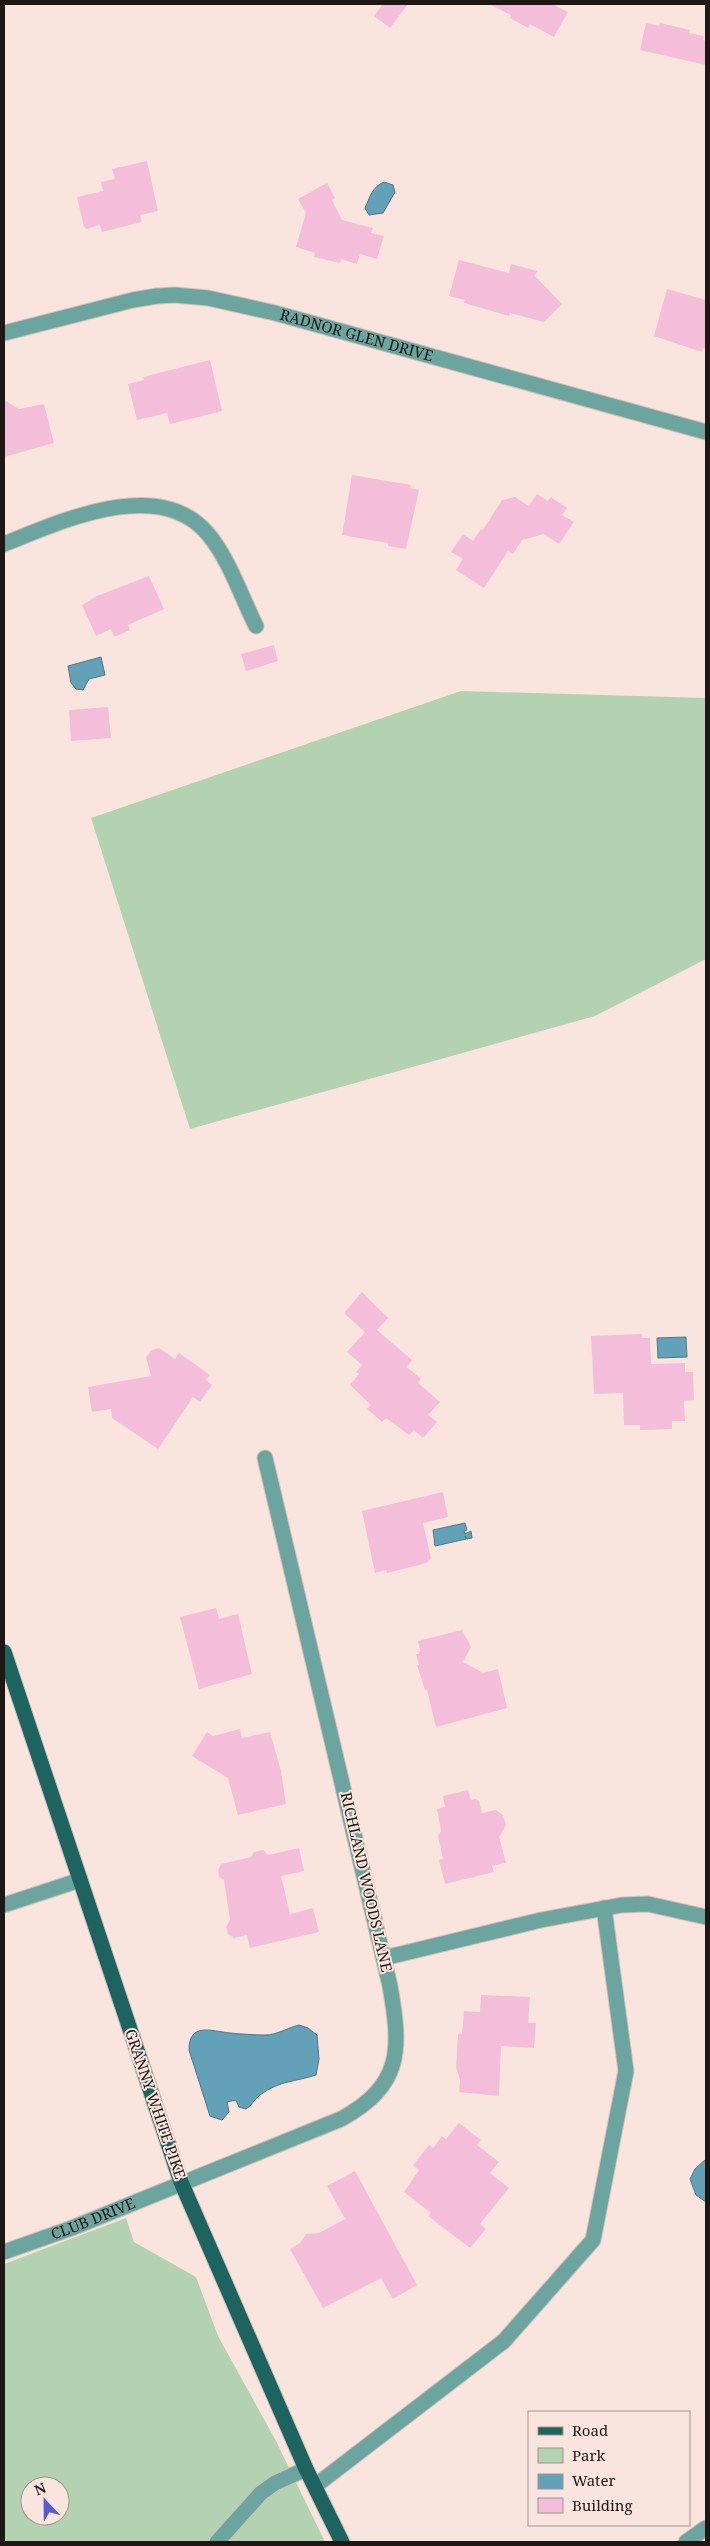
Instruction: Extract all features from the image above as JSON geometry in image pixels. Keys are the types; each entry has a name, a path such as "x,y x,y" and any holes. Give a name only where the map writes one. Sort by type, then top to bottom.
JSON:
{"main road":[{"name":"GRANNY WHITE PIKE","path":"4,1652 181,2182 306,2469 342,2542"}],"street":[{"name":"RADNOR GLEN DRIVE","path":"4,333 133,300 175,295 201,297 275,313 706,432"},
{"path":"4,544 64,520 110,508 151,507 182,514 195,522 211,538 256,626"},
{"name":"RICHLAND WOODS LANE","path":"181,2182 341,2119 363,2106 376,2094 391,2069 397,2038 394,2010 384,1958 265,1458"},
{"path":"4,1905 80,1880"},
{"path":"384,1958 604,1908 648,1904 706,1918"},
{"path":"314,2486 504,2341 593,2240 626,2071 604,1908"},
{"name":"CLUB DRIVE","path":"4,2252 72,2228 181,2182"},
{"path":"217,2542 261,2493 275,2483 306,2469"},
{"path":"686,2542 706,2528"}],"green space":[{"path":"461,691 706,698 706,959 595,1016 190,1129 91,818"},
{"path":"126,2218 134,2242 196,2277 218,2336 276,2441 325,2542 4,2542 4,2264"}],"water":[{"path":"384,182 393,185 395,192 383,213 369,215 365,208 370,196"},
{"path":"101,657 105,675 89,679 83,690 76,689 71,683 68,666"},
{"path":"686,1337 687,1357 658,1358 657,1338"},
{"path":"465,1523 467,1530 464,1531 465,1534 471,1531 472,1538 467,1539 465,1536 466,1539 435,1546 433,1530"},
{"path":"299,2025 308,2028 317,2035 319,2059 316,2075 288,2082 268,2090 246,2109 239,2107 236,2100 227,2102 229,2112 222,2120 210,2116 189,2050 193,2035 202,2030 209,2030 269,2035"},
{"path":"706,2159 706,2202 696,2195 690,2179 695,2169"}],"building":[{"path":"383,4 408,4 390,28 374,16"},
{"path":"489,4 552,4 568,12 554,37 530,24 528,28 510,18 511,15"},
{"path":"646,23 659,26 660,23 690,30 689,33 704,36 703,40 706,41 706,65 640,50"},
{"path":"147,161 158,211 140,215 142,222 102,232 100,225 87,229 84,227 77,197 103,191 101,182 115,179 112,169"},
{"path":"327,183 335,198 332,200 342,220 373,228 371,233 384,236 377,259 360,254 357,264 341,259 340,263 314,257 315,253 296,247 306,213 298,199"},
{"path":"459,260 509,273 511,264 537,271 535,276 562,304 544,322 510,313 509,316 464,303 465,300 449,296"},
{"path":"667,289 706,300 706,349 703,348 702,352 654,336"},
{"path":"210,360 222,411 170,424 167,413 137,420 128,384 144,380 143,377"},
{"path":"4,400 19,409 44,404 54,443 4,457"},
{"path":"352,475 411,485 410,488 419,490 406,549 388,546 388,543 342,535"},
{"path":"537,494 548,501 551,497 567,508 562,515 574,522 559,544 544,534 522,540 513,554 508,551 484,588 456,570 463,559 451,552 463,534 473,541 481,529 483,530 502,500 515,497 529,506"},
{"path":"149,576 164,609 128,625 130,630 114,637 111,629 96,636 82,605 97,596"},
{"path":"274,645 278,661 246,671 241,654"},
{"path":"108,707 111,738 71,741 69,710"},
{"path":"362,1292 388,1318 377,1330 412,1360 407,1367 421,1379 418,1383 440,1402 428,1415 437,1422 423,1438 414,1430 409,1435 386,1418 382,1422 367,1409 371,1405 350,1385 359,1374 356,1372 362,1365 347,1352 365,1332 344,1313"},
{"path":"642,1334 642,1338 650,1338 651,1364 685,1363 685,1372 693,1372 694,1400 684,1401 685,1421 672,1421 672,1429 640,1430 640,1425 624,1425 623,1393 594,1394 591,1336"},
{"path":"159,1348 175,1359 179,1353 210,1375 206,1380 212,1385 200,1402 193,1397 158,1449 112,1418 111,1409 92,1412 88,1387 151,1376 146,1357 152,1350"},
{"path":"443,1492 448,1517 423,1523 431,1558 427,1563 387,1573 386,1570 375,1573 362,1511"},
{"path":"216,1608 219,1619 238,1614 252,1674 199,1689 180,1617"},
{"path":"462,1630 471,1647 463,1662 483,1673 498,1669 507,1708 436,1727 427,1690 425,1690 417,1665 419,1665 416,1654 419,1654 420,1650 418,1641"},
{"path":"240,1729 242,1738 270,1732 281,1771 286,1804 238,1815 228,1778 192,1756 207,1732 213,1736"},
{"path":"468,1790 471,1800 476,1799 479,1801 482,1813 496,1810 503,1815 506,1825 499,1837 506,1863 492,1866 494,1872 445,1884 439,1860 443,1859 438,1836 441,1831 437,1809 445,1807 443,1796"},
{"path":"299,1848 304,1871 281,1876 290,1914 313,1908 319,1932 250,1948 247,1935 234,1938 228,1934 226,1927 230,1920 224,1880 219,1877 218,1870 221,1864 251,1857 254,1852 263,1850 268,1855"},
{"path":"481,1995 530,1997 528,2023 536,2023 534,2048 501,2046 499,2096 459,2092 460,2080 456,2067 458,2034 462,2034 464,2011 480,2012"},
{"path":"459,2123 481,2140 477,2145 499,2162 490,2173 509,2188 480,2224 486,2229 470,2248 428,2216 431,2213 404,2192 419,2170 413,2165 429,2145 433,2148 442,2136 446,2139"},
{"path":"355,2171 417,2285 393,2299 381,2278 323,2308 290,2249 300,2243 306,2234 319,2233 345,2219 327,2186"}]}
